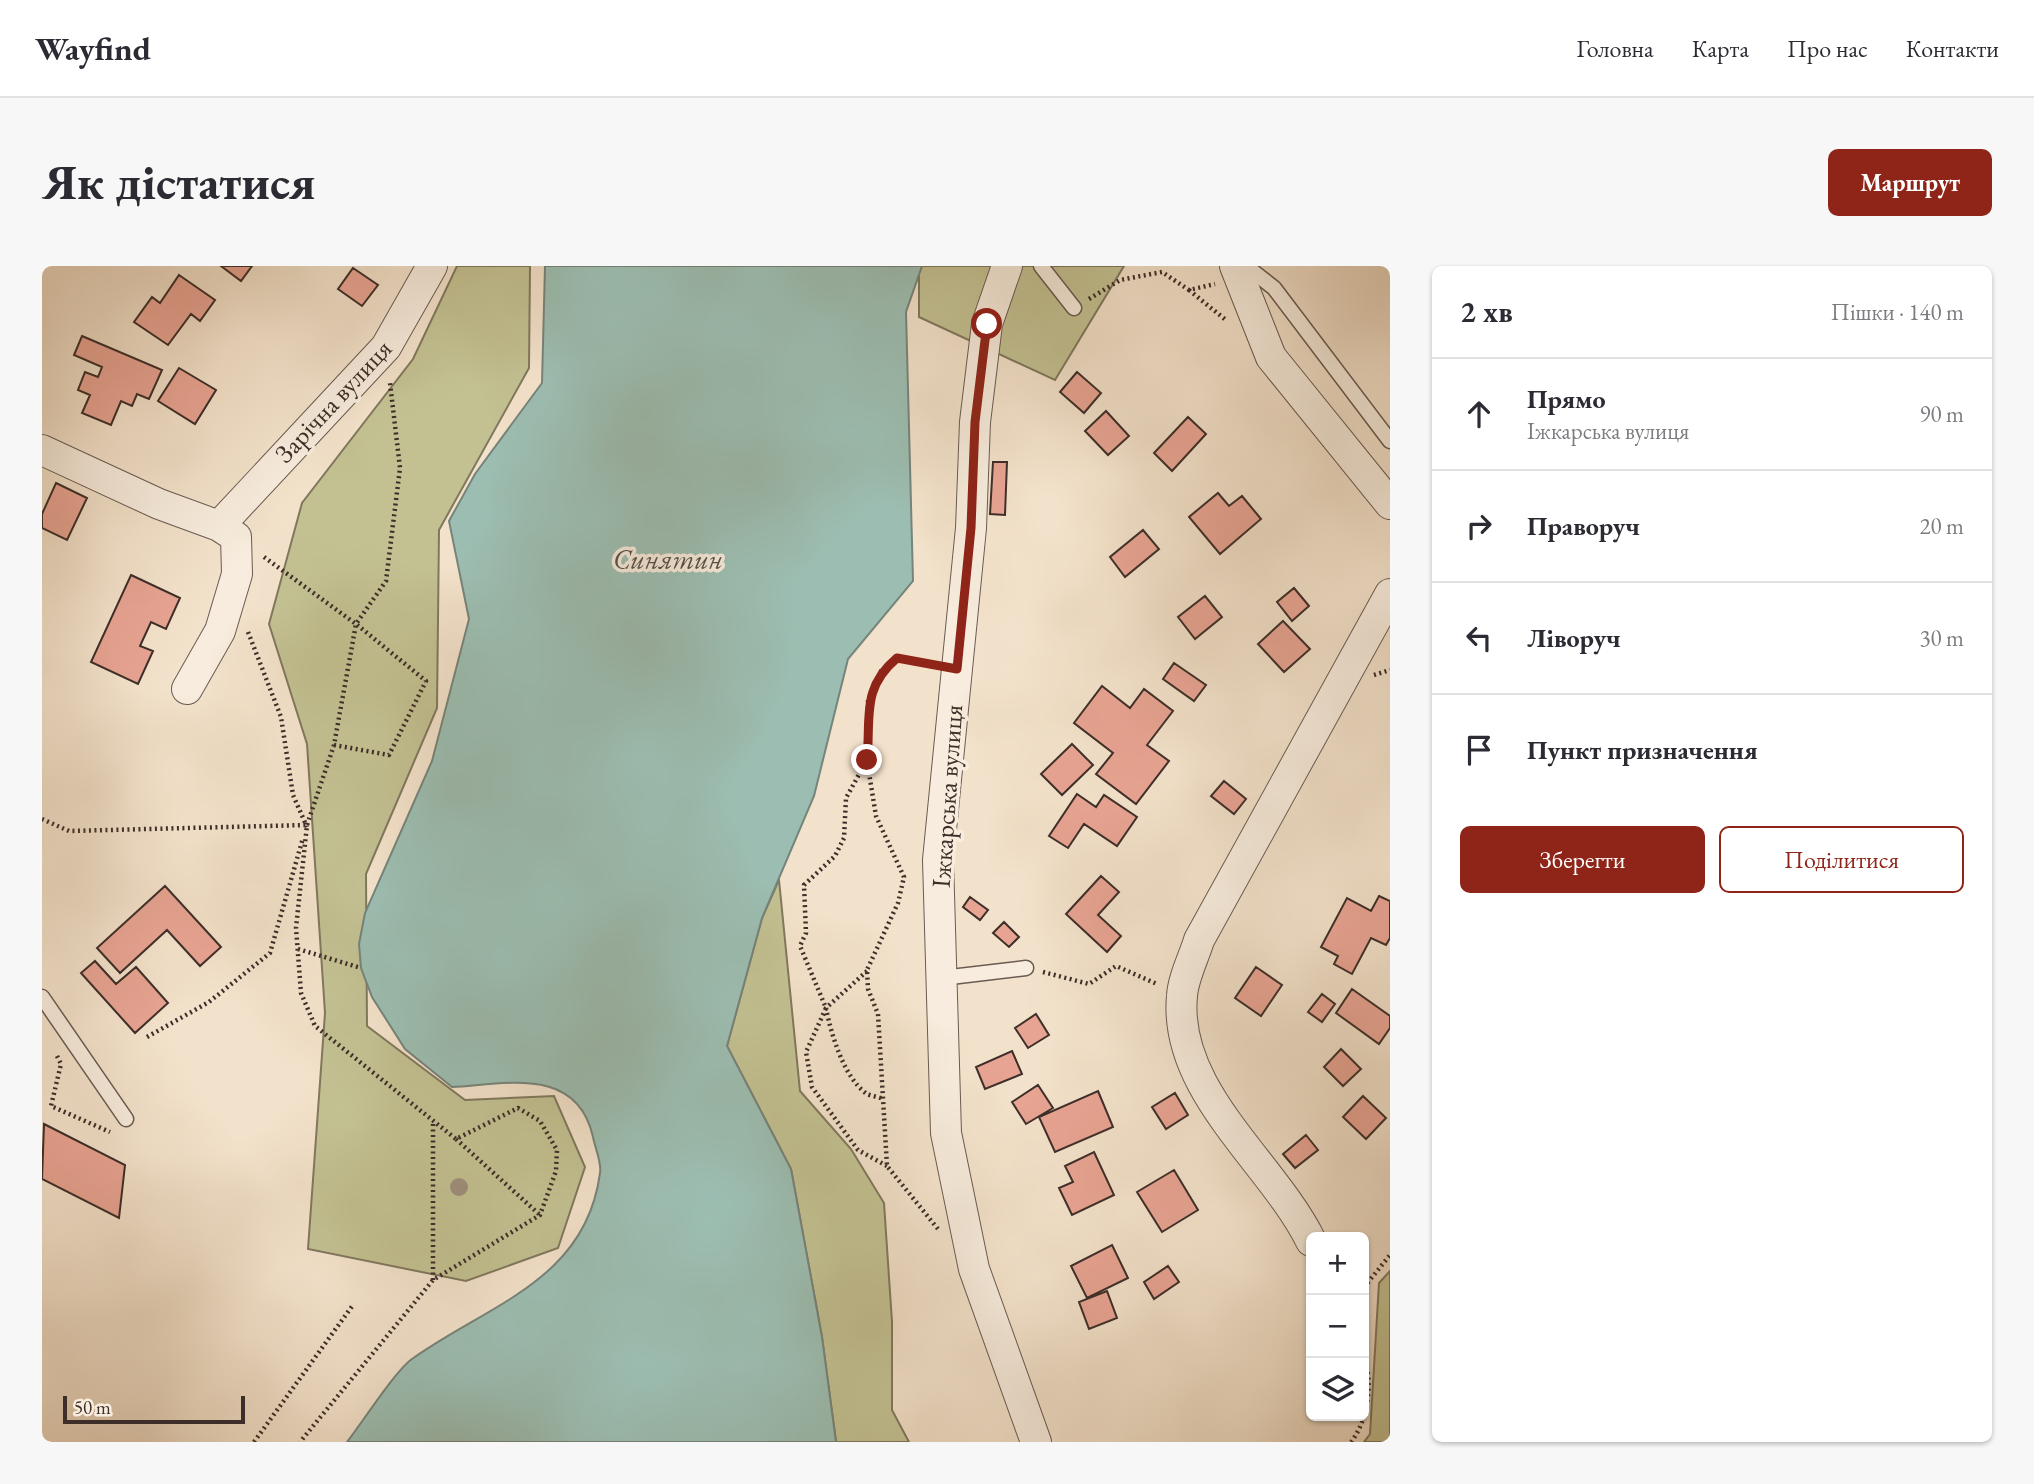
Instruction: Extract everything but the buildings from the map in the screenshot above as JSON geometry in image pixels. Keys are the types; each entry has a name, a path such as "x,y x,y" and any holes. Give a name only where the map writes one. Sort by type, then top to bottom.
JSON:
{"street":[{"name":"Зарічна вулиця","path":"227,531 386,347 432,266"},
{"name":"Іжкарська вулиця","path":"1007,266 987,324 975,422 971,528 937,860 946,1133 974,1269 1036,1442"},
{"path":"1240,270 1271,356 1390,504"},
{"path":"42,450 159,504 227,531 237,575 220,631 187,689"},
{"path":"1306,1234 1204,1087 1183,1039 1182,994 1199,940 1390,594"}],"lane":[{"path":"1041,266 1074,308"},
{"path":"1240,270 1274,288 1390,441"},
{"path":"942,978 1026,968"},
{"path":"42,997 126,1119"}],"path":[{"path":"1074,308 1120,280 1162,272 1189,290 1240,270"},
{"path":"147,1037 209,1002 270,953 307,825 334,745 356,624 386,581 400,468 386,347"},
{"path":"227,531 356,624 426,681 389,755 334,745"},
{"path":"230,597 271,688 281,717 293,795 307,825 296,928 301,993 315,1026 433,1124 456,1139 540,1215"},
{"path":"939,1230 887,1166 858,1150 812,1087 806,1052 825,1009 867,970 898,903 904,877 876,816 867,760 868,701 881,671 897,658 957,669"},
{"path":"867,760 846,798 844,838 835,856 804,885 806,933 800,946 825,1009 833,1039 848,1069 867,1094 883,1099"},
{"path":"42,819 69,831 307,825"},
{"path":"298,949 361,968"},
{"path":"1026,968 1089,984 1116,966 1182,994"},
{"path":"867,970 868,989 878,1014 887,1166"},
{"path":"57,1054 61,1065 51,1106 118,1135"},
{"path":"300,1442 433,1280 540,1215 556,1171 556,1150 540,1121 518,1108 456,1139"},
{"path":"433,1124 433,1280"},
{"path":"1369,1281 1390,1255"},
{"path":"254,1442 353,1305"},
{"path":"1351,1442 1363,1427 1364,1421"}],"shaded area":[{"path":"457,266 530,266 529,368 439,530 437,708 366,874 367,1026 465,1100 554,1096 585,1167 558,1248 466,1281 308,1249 325,1013 307,744 269,624 302,503 413,359"},
{"path":"919,266 1124,266 1055,380 919,317"},
{"path":"779,880 800,1091 851,1149 884,1203 892,1322 892,1410 909,1442 836,1442 822,1337 791,1169 727,1046 762,918"},
{"path":"1390,1271 1390,1442 1364,1442 1370,1434 1379,1283"}],"water":[{"name":"Синятин","path":"545,266 922,266 906,312 913,581 848,659 814,796 762,918 727,1046 791,1169 822,1337 836,1442 347,1442 388,1386 412,1359 501,1305 554,1265 575,1240 591,1210 600,1173 598,1155 585,1114 572,1099 556,1089 537,1084 452,1087 405,1049 372,997 361,968 359,944 365,913 432,761 469,619 449,521 475,474 542,383"}],"route":[{"path":"867,760 870,729 868,701 881,671 897,658 957,669 971,528 975,422 987,324"}]}
